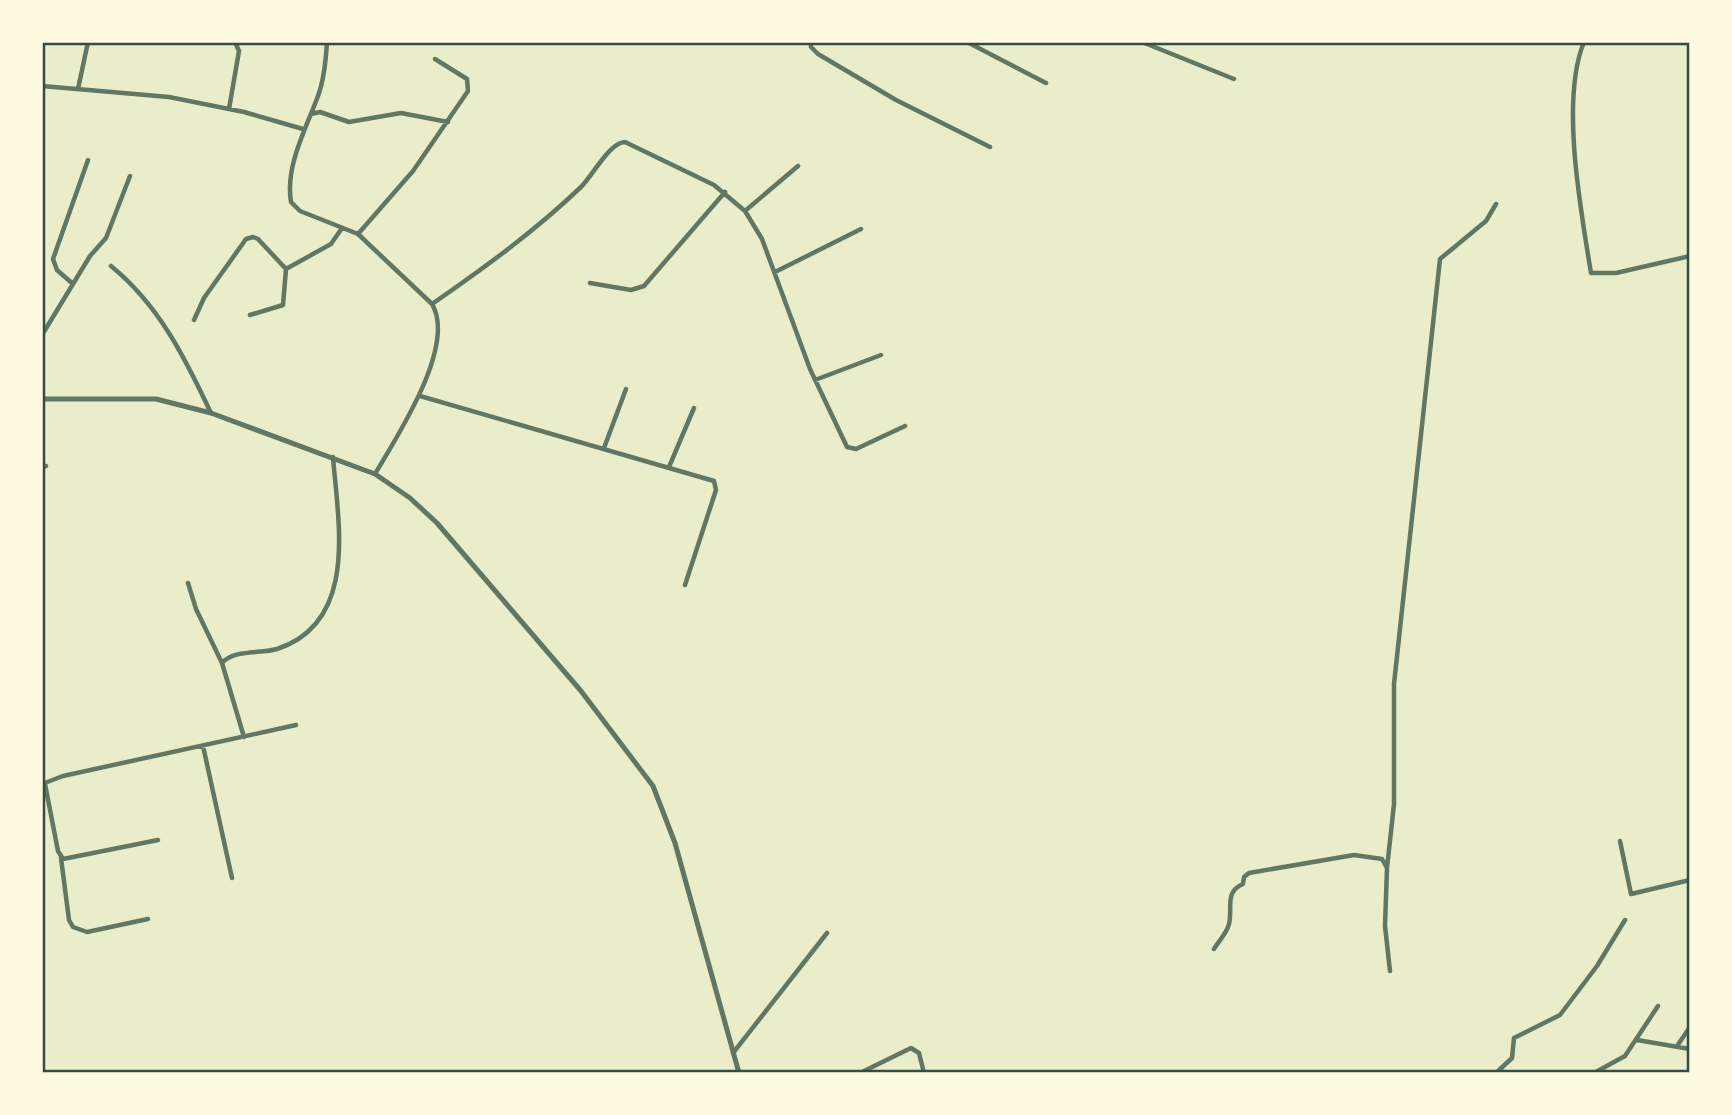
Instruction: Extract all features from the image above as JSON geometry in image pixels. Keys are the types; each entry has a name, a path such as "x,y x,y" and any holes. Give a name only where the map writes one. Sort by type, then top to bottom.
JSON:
{"street":[{"path":"78,89 88,42"},
{"path":"229,109 239,51 235,42"},
{"path":"327,42 319,95 303,129 291,202 300,211 358,234 432,304 437,320 436,339 420,396 375,474"},
{"path":"811,42 811,47 818,54 875,88 990,147"},
{"path":"967,42 1046,83"},
{"path":"1142,42 1234,79"},
{"path":"1584,42 1578,58 1574,130 1577,184 1591,273 1616,273 1690,256"},
{"path":"358,234 394,195 468,91 468,83 463,76 435,60"},
{"path":"42,86 169,97 229,109 303,129"},
{"path":"310,114 320,112 349,122 401,113 424,115 448,122"},
{"path":"432,304 527,236 582,186 618,143 633,144 725,191 745,211 762,239 815,380 849,449 856,449 905,426"},
{"path":"73,284 57,271 53,259 88,160"},
{"path":"745,211 798,166"},
{"path":"42,335 73,284 106,238 130,176"},
{"path":"590,284 631,290 644,286 725,191"},
{"path":"1390,971 1385,943 1387,868 1394,804 1395,684 1440,259 1486,220 1496,204"},
{"path":"286,269 331,244 342,228"},
{"path":"775,272 861,229"},
{"path":"194,320 204,298 246,239 258,239 286,269 283,305 250,315"},
{"path":"111,266 132,283 172,334 211,413"},
{"path":"815,380 881,355"},
{"path":"604,448 626,389"},
{"path":"420,396 716,483 685,585"},
{"path":"42,399 156,399 211,413 375,474 410,498 437,523 581,691 648,777 662,804 675,843 739,1073"},
{"path":"669,467 694,408"},
{"path":"222,663 237,655 292,644 304,637 327,604 339,578 341,552 333,457"},
{"path":"188,583 196,609 222,663 244,737"},
{"path":"148,919 87,932 73,927 69,919 61,857 43,784 71,774 296,725"},
{"path":"203,746 232,877"},
{"path":"61,857 66,861 158,840"},
{"path":"1620,841 1631,894 1690,880"},
{"path":"1214,949 1229,926 1230,895 1234,888 1243,884 1244,877 1249,873 1354,855 1382,859 1387,868"},
{"path":"1496,1073 1512,1058 1514,1038 1560,1015 1625,920"},
{"path":"733,1054 827,933"},
{"path":"1594,1073 1625,1056 1658,1006"},
{"path":"1677,1046 1690,1027"},
{"path":"1637,1040 1690,1049"},
{"path":"860,1073 911,1048 919,1053 924,1073"}]}
